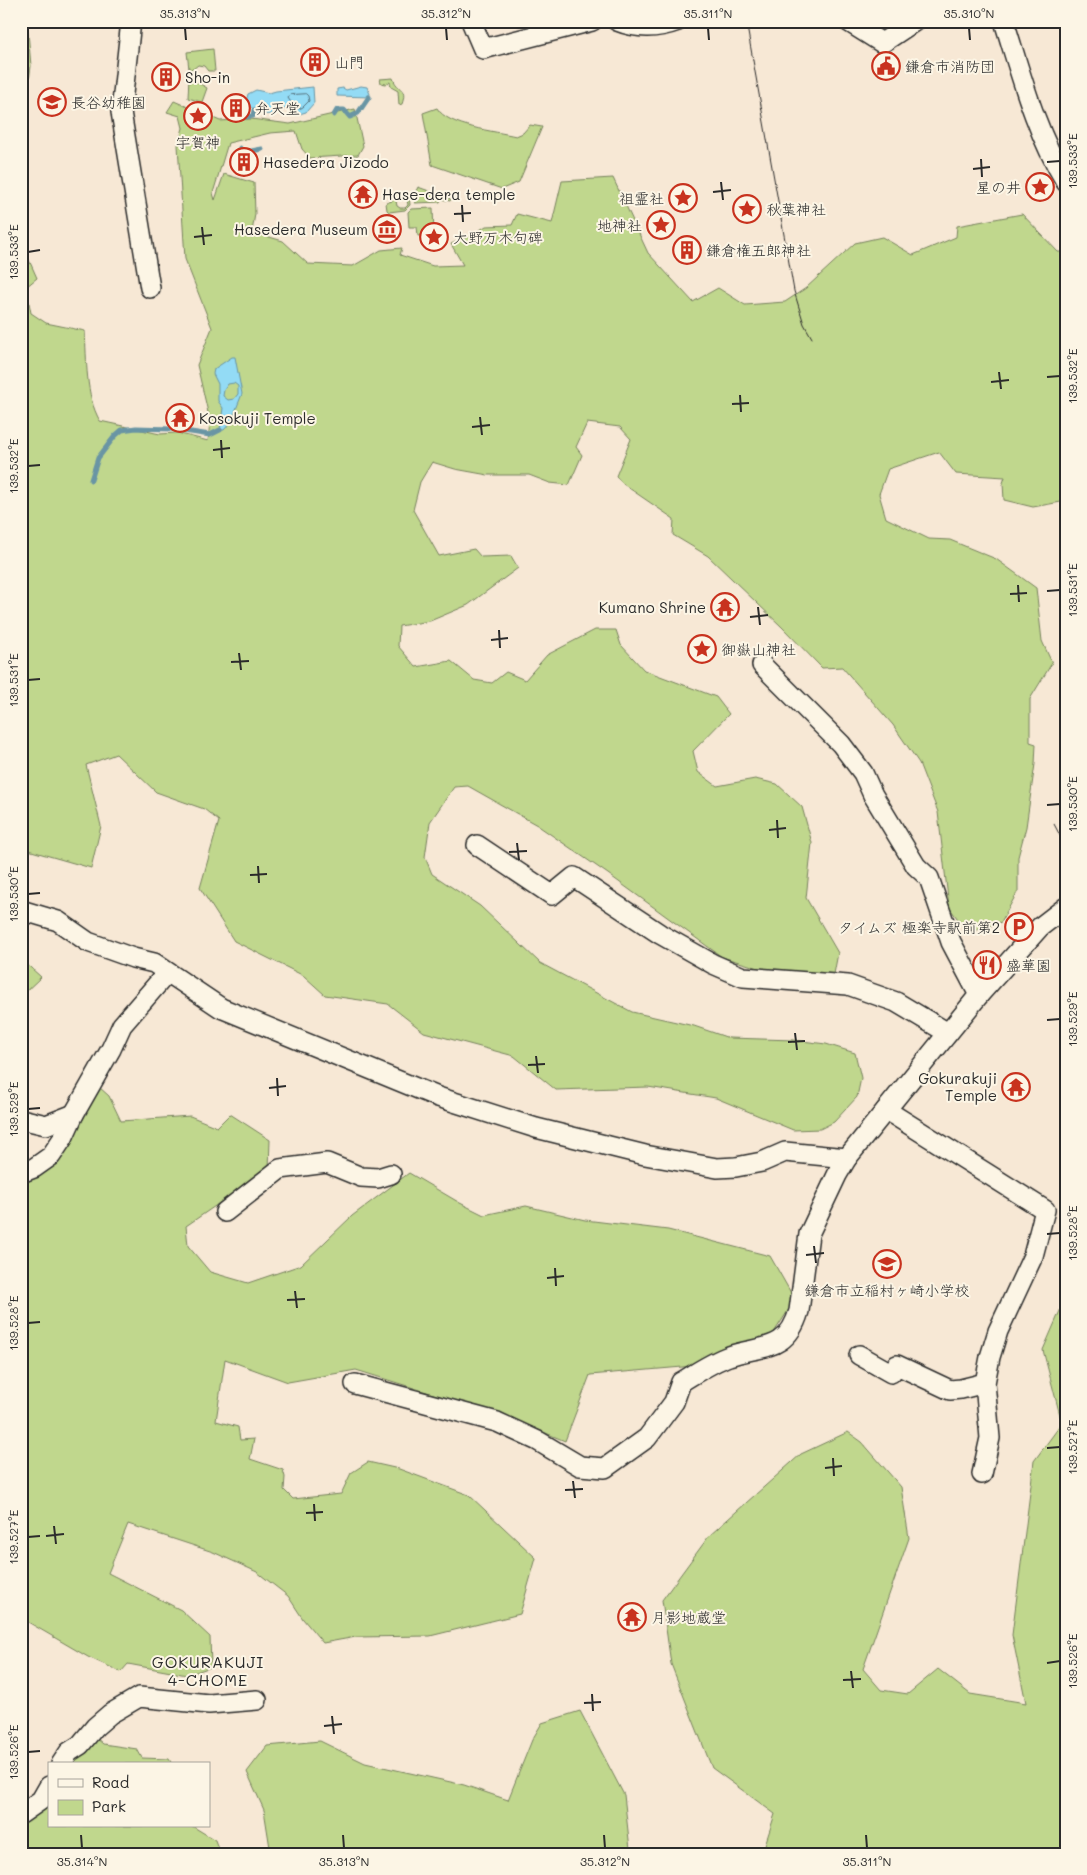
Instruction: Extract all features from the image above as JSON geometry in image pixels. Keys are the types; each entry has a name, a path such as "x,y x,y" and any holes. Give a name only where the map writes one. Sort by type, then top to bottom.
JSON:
{"street":[{"path":"132,21 121,112 150,288"},
{"path":"471,21 483,49 592,21"},
{"path":"617,21 629,26 649,28 678,21"},
{"path":"847,21 882,43 915,21"},
{"path":"1004,21 1043,134 1056,165 1066,182"},
{"path":"762,665 841,744 863,773 916,866 929,878 951,942 979,995"},
{"path":"476,845 552,895 574,877 660,934 713,964 743,977 848,985 896,1002 948,1033"},
{"path":"355,1384 497,1422 538,1440 580,1466 605,1468 647,1438 674,1402 681,1382 728,1356 776,1344 791,1331 799,1311 809,1234 837,1174 847,1158 979,995 1040,927 1066,907"},
{"path":"21,910 58,921 88,942 133,958 154,963 221,1008 438,1097 545,1131 645,1155 717,1168 736,1168 762,1162 785,1152 847,1158"},
{"path":"21,1173 34,1168 51,1156 63,1138 74,1114 111,1050 122,1025 167,973"},
{"path":"886,1110 1045,1210 1033,1256 998,1331 985,1383 990,1438 982,1474"},
{"path":"21,1119 46,1125 74,1114"},
{"path":"225,1212 280,1169 327,1163 361,1177 378,1178 391,1174"},
{"path":"859,1355 891,1373 897,1365 950,1390 985,1383"},
{"path":"62,1762 68,1752 80,1745 95,1727 110,1714 139,1697 209,1704 258,1700"},
{"path":"21,1814 40,1800 48,1788"}],"green space":[{"path":"21,21 27,21 31,66 21,141"},
{"path":"213,49 215,71 208,71 204,66 198,65 193,69 189,69 187,52"},
{"path":"189,77 194,78 207,88 202,102 188,98"},
{"path":"393,78 404,95 402,104 399,105 398,91 391,87 390,82 386,84 381,83 380,79"},
{"path":"174,101 220,121 251,119 290,124 355,109 363,146 358,155 310,158 302,149 296,131 270,133 228,143 213,193 215,200 224,174 254,183 255,214 252,232 283,241 308,264 353,266 381,250 402,248 400,255 433,266 463,265 451,244 472,235 486,226 512,225 517,214 552,223 562,181 613,178 648,253 693,302 718,288 745,305 785,302 806,288 855,243 882,237 913,255 956,237 957,226 1022,214 1058,252 1066,252 1066,504 1061,502 1033,507 1004,500 1003,483 1005,477 956,474 939,452 888,469 879,494 886,518 929,539 950,540 996,559 1036,588 1042,641 1052,663 1030,699 1030,742 1036,744 1035,764 1026,827 1018,857 1018,891 1001,922 968,933 949,907 938,812 919,763 893,725 842,667 822,668 708,556 673,535 674,519 623,484 616,476 631,439 620,427 587,423 576,447 582,455 569,485 550,483 529,475 488,475 455,469 432,462 420,482 413,510 439,556 474,549 481,557 511,556 518,568 468,605 430,621 399,626 398,646 416,667 451,661 474,680 492,683 506,672 525,680 547,655 595,630 616,630 621,645 644,670 716,697 729,714 693,751 698,772 717,786 755,779 777,784 802,807 812,843 806,898 838,953 834,974 766,970 722,957 537,825 468,786 454,787 430,822 425,857 432,874 480,906 540,963 632,1012 694,1026 729,1038 794,1040 826,1044 855,1053 861,1078 857,1097 834,1122 820,1129 793,1130 716,1098 648,1087 556,1090 514,1056 424,1032 388,1004 325,995 304,976 234,941 200,888 219,821 204,809 156,792 116,754 86,765 101,826 91,868 21,848 21,242 37,278 26,287 31,313 46,323 85,331 89,389 100,421 160,434 177,433 208,441 210,421 197,365 212,328 185,259 178,145 183,128 180,116 167,112"},
{"path":"437,108 451,120 461,124 516,136 523,133 530,125 542,127 519,182 502,189 432,165 423,113"},
{"path":"418,187 451,199 450,201 441,199 440,202 415,203 415,193"},
{"path":"395,194 400,194 401,198 396,201 397,206 405,208 408,205 407,200 403,196 409,196 410,205 405,210 389,212 386,203 392,201 392,197"},
{"path":"433,208 434,235 418,236 417,227 409,227 408,212 411,209"},
{"path":"21,959 41,977 21,996"},
{"path":"99,1087 109,1096 121,1121 190,1116 217,1127 230,1114 270,1140 269,1169 186,1226 188,1246 210,1272 248,1283 301,1265 352,1216 409,1173 484,1215 526,1206 585,1220 668,1230 770,1256 795,1300 771,1337 694,1366 590,1375 565,1441 507,1417 356,1370 288,1382 225,1359 216,1421 238,1427 240,1440 254,1439 250,1459 283,1470 285,1477 284,1490 293,1499 341,1494 351,1473 368,1462 399,1469 469,1495 536,1558 520,1614 430,1636 356,1637 323,1643 303,1619 288,1596 257,1572 213,1552 128,1524 108,1573 181,1610 210,1637 211,1667 187,1675 128,1664 121,1672 88,1657 21,1618 21,1178"},
{"path":"1066,1297 1066,1854 762,1854 775,1814 712,1768 671,1664 662,1600 709,1536 801,1454 848,1432 862,1442 901,1487 909,1538 863,1669 881,1690 908,1694 938,1669 970,1694 1026,1703 1012,1635 1034,1461 1062,1423 1043,1350"},
{"path":"580,1711 624,1795 630,1849 637,1854 271,1854 264,1810 247,1772 267,1746 320,1741 365,1763 464,1785 508,1800 532,1740 542,1723"},
{"path":"94,1736 103,1744 137,1749 142,1758 169,1759 171,1762 67,1762"},
{"path":"48,1800 48,1828 195,1828 215,1840 220,1854 21,1854 21,1817"}],"water":[{"path":"361,86 367,87 370,94 369,97 337,96 337,89 343,88 346,90"},
{"path":"313,87 314,103 306,112 296,115 289,107 272,114 262,113 246,102 248,94 256,90 269,93"},
{"path":"235,357 242,394 231,422 224,430 220,430 223,408 218,401 218,384 213,374 214,369","holes":["234,383 238,386 238,394 234,399 228,400 223,396 228,384"]}],"waterway":[{"path":"334,115 337,110 344,110 350,117 358,113 369,97"},
{"path":"244,117 253,116 254,110"},
{"path":"240,148 241,153 262,149"},
{"path":"91,480 98,458 122,430 136,428 172,429 210,435 220,430"}],"tram line":[{"path":"746,21 794,291 804,324 812,338"},
{"path":"1054,824 1066,847"}],"place":[{"name":"山門","path":"315,62"},
{"name":"鎌倉市消防団","path":"886,66"},
{"name":"Sho-in","path":"166,77"},
{"name":"長谷幼稚園","path":"52,102"},
{"name":"弁天堂","path":"236,108"},
{"name":"宇賀神","path":"198,116"},
{"name":"Hasedera Jizodo","path":"244,162"},
{"name":"星の井","path":"1040,187"},
{"name":"Hase-dera temple","path":"363,194"},
{"name":"祖霊社","path":"683,198"},
{"name":"秋葉神社","path":"747,209"},
{"name":"地神社","path":"661,225"},
{"name":"Hasedera Museum","path":"387,229"},
{"name":"大野万木句碑","path":"434,237"},
{"name":"鎌倉権五郎神社","path":"687,250"},
{"name":"Kosokuji Temple","path":"180,418"},
{"name":"Kumano Shrine","path":"725,607"},
{"name":"御嶽山神社","path":"702,649"},
{"name":"タイムズ 極楽寺駅前第2","path":"1019,927"},
{"name":"盛華園","path":"987,965"},
{"name":"Gokurakuji Temple","path":"1016,1087"},
{"name":"鎌倉市立稲村ヶ崎小学校","path":"887,1264"},
{"name":"月影地蔵堂","path":"632,1617"}],"district":[{"name":"GOKURAKUJI 4-CHOME","path":"208,1670"}]}
